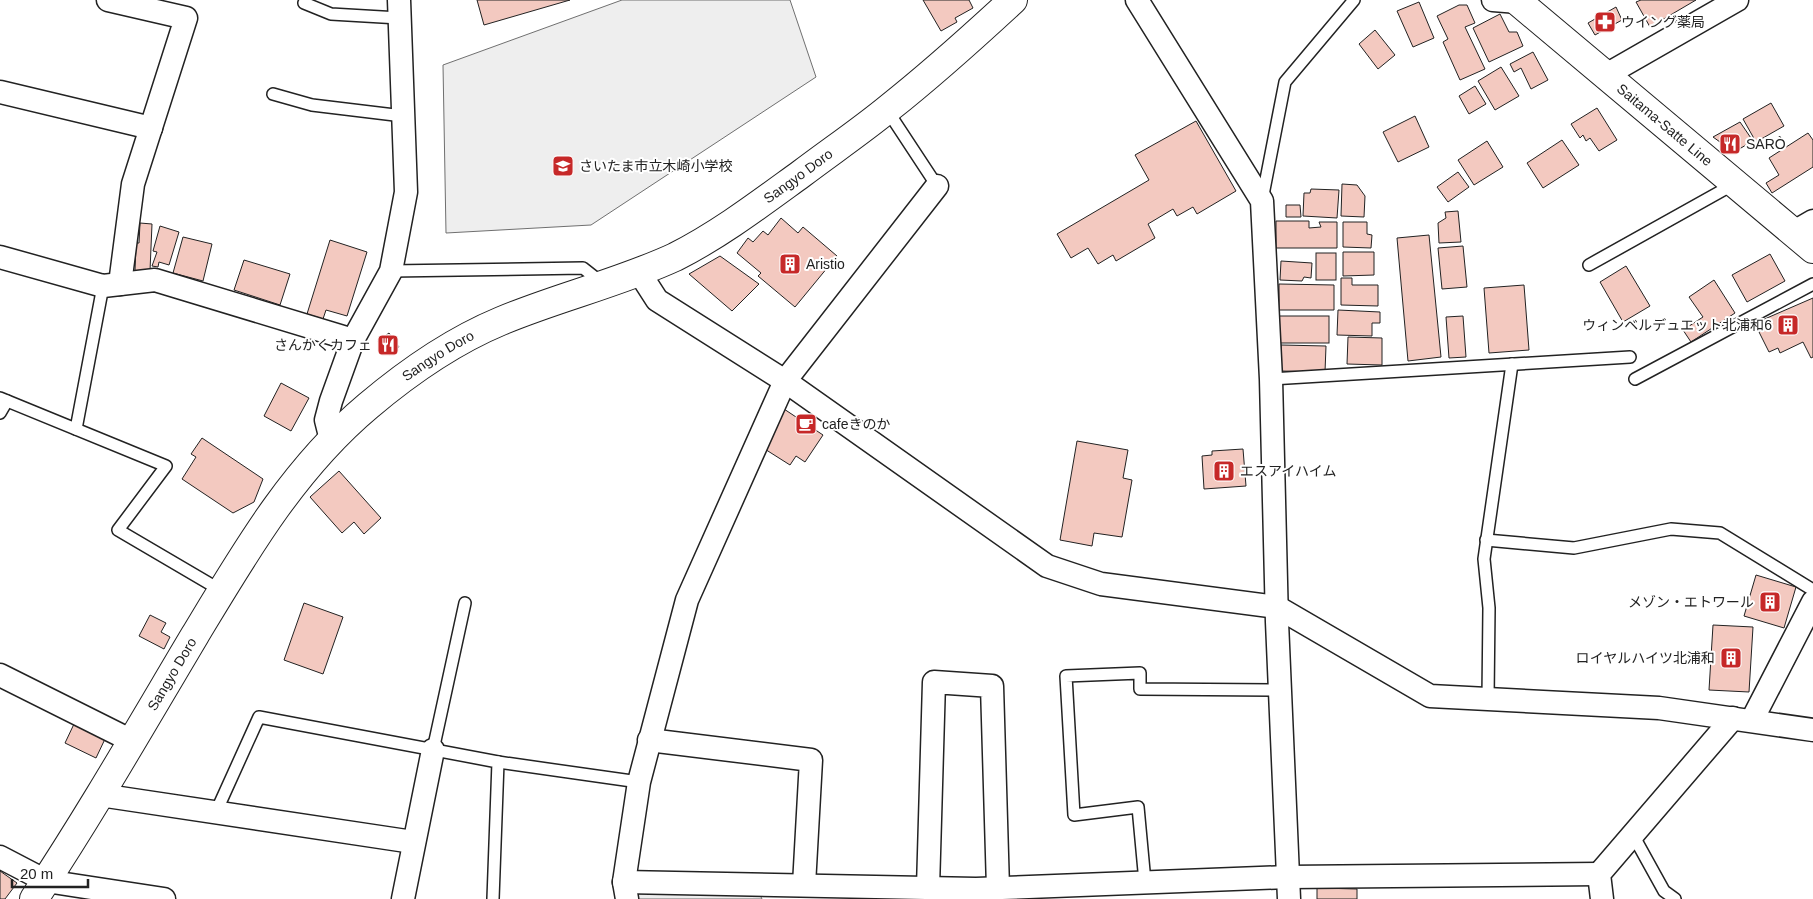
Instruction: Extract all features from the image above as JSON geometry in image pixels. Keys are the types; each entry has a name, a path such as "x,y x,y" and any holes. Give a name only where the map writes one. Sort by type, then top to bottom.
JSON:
{"main road":[{"name":"Sangyo Doro","path":"40,890 280,499 331,440 367,407 401,380 449,348 496,323 639,272 676,256 706,240 779,190 887,110 1013,0"},
{"name":"Saitama-Satte Line","path":"1509,1 1606,75 1736,183 1807,234"}],"street":[{"path":"108,0 133,3 186,18 133,184 112,285"},
{"path":"1137,0 1262,201 1271,378 1280,690 1290,899"},
{"path":"1606,75 1733,1"},
{"path":"331,440 326,420 353,340 392,271 406,192 399,9"},
{"path":"0,92 151,128"},
{"path":"937,186 785,381 687,600 639,782 626,891 775,892 804,885 998,888 1288,877 1599,874 1743,719 1813,602"},
{"path":"0,257 112,285 155,280 353,340"},
{"path":"639,272 657,300 785,381 1047,566 1101,584 1277,607 1430,696 1659,708 1813,730"},
{"path":"0,675 132,741"},
{"path":"928,888 934,682 992,686 998,888"},
{"path":"649,740 811,760 804,885"},
{"path":"403,899 433,750"},
{"path":"100,795 413,842"},
{"path":"0,857 40,890 164,899"},
{"path":"1599,874 1602,899"}],"lane":[{"path":"1262,201 1285,82 1354,0"},
{"path":"304,3 331,14 399,9"},
{"path":"273,94 312,105 403,116"},
{"path":"887,110 937,186"},
{"path":"1589,264 1736,183"},
{"path":"392,271 583,268 603,284"},
{"path":"1635,379 1813,284"},
{"path":"76,429 112,285"},
{"path":"1271,378 1630,357"},
{"path":"1488,698 1489,608 1484,559 1512,364"},
{"path":"0,413 3,399 166,466 118,530 222,591"},
{"path":"1486,540 1574,548 1671,529 1720,533 1813,590"},
{"path":"433,750 465,603"},
{"path":"1145,882 1138,807 1074,815 1066,676 1140,673 1140,689 1280,690"},
{"path":"216,812 259,716 498,762 639,782"},
{"path":"493,899 498,762"},
{"path":"1634,835 1664,891 1675,899"}],"shaded area":[{"name":"さいたま市立木崎小学校","path":"622,0 790,0 816,77 591,225 446,233 443,65"},
{"path":"644,889 760,895 762,899 634,899"}],"building":[{"path":"477,0 570,0 484,25"},
{"path":"923,0 969,0 973,8 955,18 957,22 941,31"},
{"path":"1641,0 1696,0 1650,27 1636,2"},
{"path":"1419,2 1434,38 1413,47 1397,11"},
{"path":"1459,5 1467,5 1475,23 1465,27 1485,69 1460,80 1443,42 1448,39 1437,16"},
{"path":"1616,7 1622,20 1595,35 1588,23"},
{"path":"1500,14 1509,32 1517,32 1523,46 1489,62 1473,28"},
{"path":"1375,30 1395,55 1378,69 1359,44"},
{"path":"1533,52 1548,80 1531,89 1521,68 1514,72 1510,64"},
{"path":"1501,67 1519,96 1495,110 1478,81"},
{"path":"1475,86 1486,104 1469,114 1459,96"},
{"path":"1771,103 1784,126 1756,142 1743,119"},
{"path":"1597,108 1617,140 1599,151 1590,138 1586,141 1583,135 1580,138 1571,124"},
{"path":"1415,116 1429,147 1398,162 1383,132"},
{"path":"1196,121 1236,191 1197,214 1193,207 1177,216 1173,209 1148,224 1155,238 1116,261 1113,255 1098,264 1088,248 1071,258 1057,234 1149,180 1135,155"},
{"path":"1740,122 1753,141 1734,152 1713,137"},
{"path":"1808,133 1813,140 1813,167 1772,193 1766,183 1779,175 1769,158"},
{"path":"1562,140 1579,165 1543,188 1527,163"},
{"path":"1487,141 1503,167 1474,185 1458,160"},
{"path":"1458,172 1469,187 1448,202 1437,187"},
{"path":"1342,184 1357,185 1365,196 1364,217 1341,216"},
{"path":"1311,189 1339,190 1337,218 1303,216 1304,193 1310,193"},
{"path":"1286,205 1300,205 1301,217 1286,217"},
{"path":"1458,211 1461,242 1439,243 1438,223 1446,218 1445,212"},
{"name":"Aristio","path":"781,218 798,233 803,227 837,256 795,307 758,276 761,273 737,253 748,238 753,242 763,231 768,235"},
{"path":"1276,221 1309,221 1309,228 1321,227 1319,222 1337,222 1337,248 1276,248"},
{"path":"1343,222 1367,222 1367,234 1372,235 1371,248 1343,247"},
{"path":"140,223 152,224 150,271 135,271 136,243 139,243"},
{"path":"160,226 179,232 169,265 159,262 158,267 152,266 157,252 153,251"},
{"path":"1429,235 1441,357 1408,361 1397,238"},
{"path":"183,237 212,244 203,281 173,273"},
{"path":"330,240 367,252 347,316 326,310 323,319 307,314"},
{"path":"1463,246 1467,287 1442,289 1438,248"},
{"path":"1343,252 1374,252 1374,275 1343,276"},
{"path":"1316,253 1336,253 1336,280 1316,280"},
{"path":"1770,254 1785,281 1747,302 1732,275"},
{"path":"720,256 759,284 732,311 689,274"},
{"path":"244,260 290,274 280,305 234,290"},
{"path":"1281,261 1312,263 1311,278 1304,277 1302,281 1280,280"},
{"path":"1626,266 1650,306 1623,322 1600,282"},
{"path":"1341,278 1352,278 1352,285 1378,285 1378,306 1341,305"},
{"path":"1714,280 1735,313 1691,342 1683,330 1703,317 1689,297"},
{"path":"1279,284 1334,285 1334,310 1279,310"},
{"path":"1524,285 1529,350 1489,353 1484,288"},
{"name":"ウィンベルデュエット北浦和6","path":"1813,298 1813,357 1811,358 1803,342 1780,353 1778,348 1769,352 1759,332 1764,329 1760,321"},
{"path":"1338,310 1380,312 1380,323 1372,323 1372,336 1337,335"},
{"path":"1278,316 1329,316 1329,343 1278,343"},
{"path":"1463,316 1466,357 1449,358 1446,317"},
{"path":"389,333 399,347 389,355 378,341"},
{"path":"1348,337 1382,338 1382,365 1347,364"},
{"path":"1281,345 1326,346 1325,372 1280,371"},
{"path":"281,383 309,398 291,431 264,416"},
{"path":"784,409 823,435 805,462 796,456 790,465 760,446"},
{"path":"202,438 263,479 254,502 233,513 182,479 196,457 191,454"},
{"path":"1077,441 1128,450 1123,478 1132,480 1122,537 1094,533 1092,546 1060,540"},
{"name":"エスアイハイム","path":"1243,449 1246,486 1204,489 1202,456 1212,455 1212,451"},
{"path":"339,471 381,518 364,534 354,522 342,533 310,497"},
{"name":"メゾン・エトワール","path":"1756,575 1796,587 1784,628 1744,616"},
{"path":"304,603 343,617 323,674 284,660"},
{"path":"150,615 166,623 161,632 170,637 164,649 139,636"},
{"name":"ロイヤルハイツ北浦和","path":"1713,625 1753,627 1749,692 1709,690"},
{"path":"74,724 105,739 96,758 65,743"},
{"path":"0,871 17,883 5,899 0,899"},
{"path":"1317,888 1357,889 1357,899 1317,899"}],"place":[{"name":"ウイング薬局","path":"1605,22"},
{"name":"SARÒ","path":"1730,144"},
{"name":"さいたま市立木崎小学校","path":"563,166"},
{"name":"Aristio","path":"790,264"},
{"name":"ウィンベルデュエット北浦和6","path":"1788,325"},
{"name":"さんかくカフェ","path":"388,345"},
{"name":"cafeきのか","path":"806,424"},
{"name":"エスアイハイム","path":"1224,471"},
{"name":"メゾン・エトワール","path":"1770,602"},
{"name":"ロイヤルハイツ北浦和","path":"1731,658"}]}
